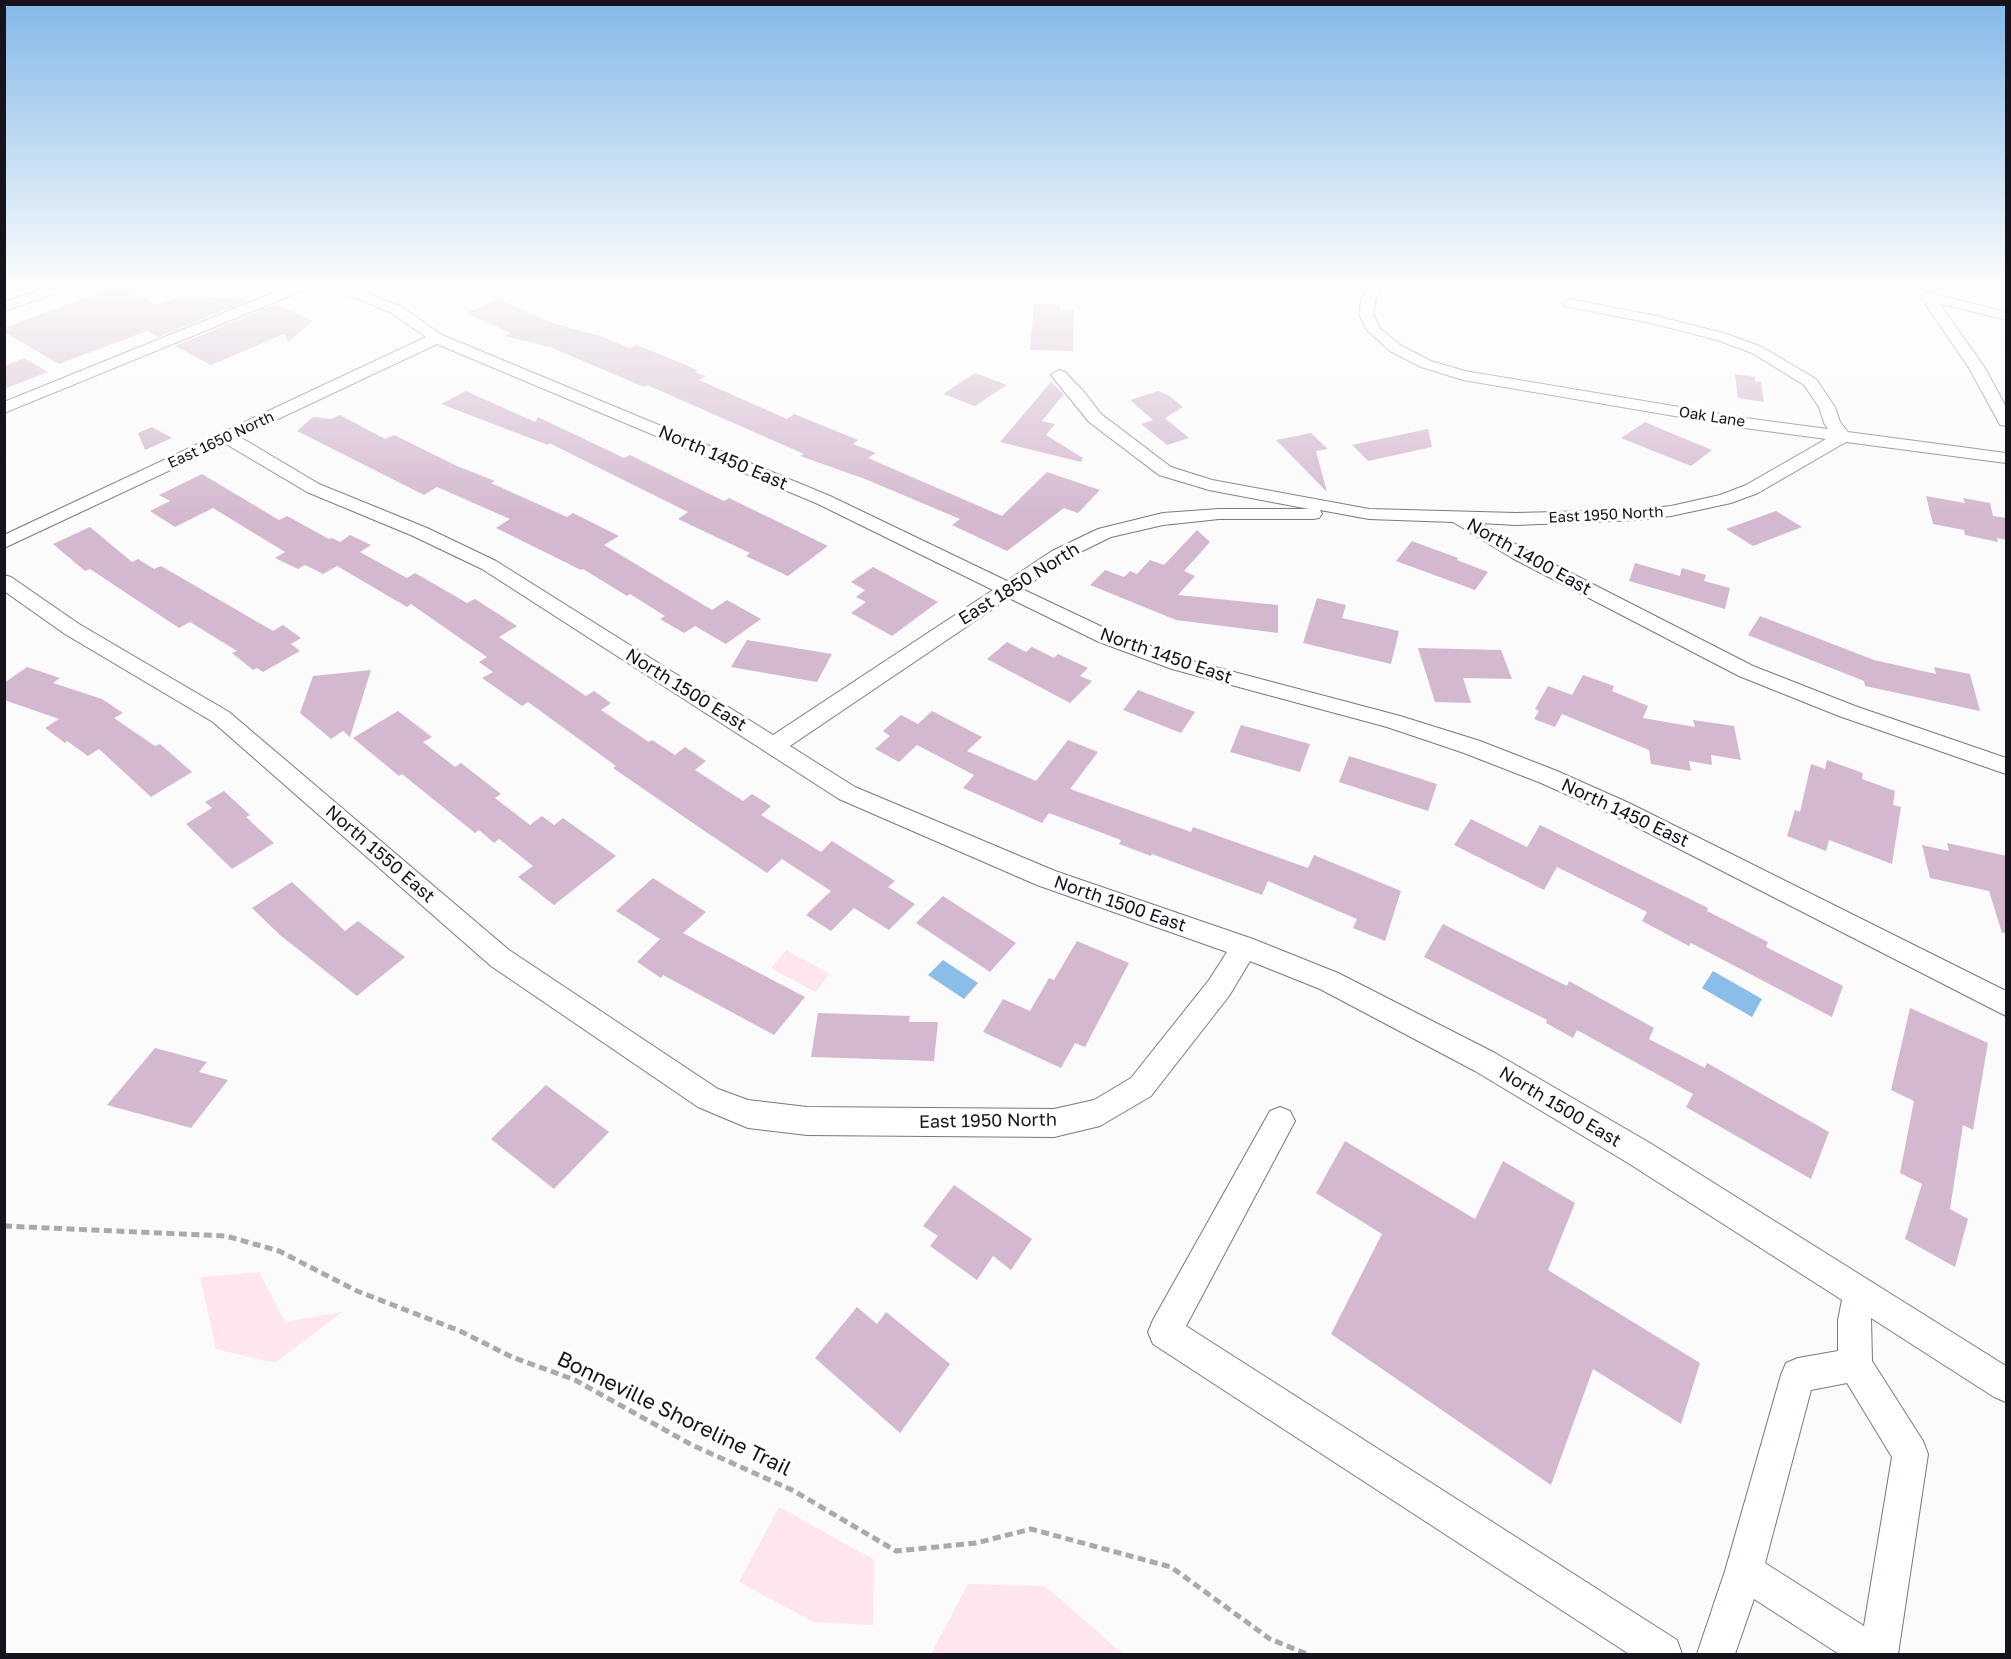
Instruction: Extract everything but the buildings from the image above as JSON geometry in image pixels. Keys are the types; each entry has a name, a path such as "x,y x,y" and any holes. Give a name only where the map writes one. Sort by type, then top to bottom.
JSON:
{"street":[{"path":"4,408 118,361"},
{"name":"East 1650 North","path":"4,542 387,361"},
{"name":"North 1450 East","path":"493,361 824,500 1106,637 1179,664 1392,721 1472,747 1549,777 1621,809 2007,1004"},
{"name":"Oak Lane","path":"1421,361 1463,375 1745,423 2007,458"},
{"path":"1779,361 1810,382 1827,407 1832,423 1843,436"},
{"path":"1972,361 2007,421"},
{"name":"North 1400 East","path":"1059,375 1079,396 1095,418 1164,471 1209,485 1369,514 1459,519 1519,554 1746,671 1847,711 2007,766"},
{"name":"East 1950 North","path":"1459,519 1636,515 1698,506 1752,489 1843,436"},
{"name":"North 1500 East","path":"226,437 313,488 420,532 489,565 848,793 1035,874 1244,947 1329,981 1485,1062 1639,1153 2007,1385"},
{"name":"East 1850 North","path":"774,746 1059,555 1105,533 1163,519 1218,514 1369,514"},
{"name":"North 1550 East","path":"4,581 72,629 221,717 500,958 708,1098 748,1114 760,1116"},
{"name":"East 1950 North","path":"760,1116 807,1121 1054,1124 1100,1112 1141,1087 1219,988 1244,947"},
{"path":"1280,1121 1165,1332 1663,1654"},
{"path":"1860,1292 1854,1320 1855,1365 1910,1454 1879,1654"},
{"path":"1716,1654 1744,1571 1798,1375 1855,1365"},
{"path":"1744,1571 1873,1654"}],"path":[{"name":"Bonneville Shoreline Trail","path":"4,1226 226,1236 279,1251 357,1291 460,1331 512,1357 575,1380 692,1445 794,1491 896,1551 976,1543 1031,1529 1171,1567 1270,1639 1307,1654"}],"shaded area":[{"path":"786,950 830,974 815,992 771,968"},
{"path":"259,1272 285,1322 342,1312 275,1363 216,1349 200,1277"},
{"path":"779,1507 874,1560 873,1625 814,1622 739,1582"},
{"path":"968,1584 1045,1586 1123,1654 931,1654"}],"water":[{"path":"943,960 978,983 964,999 928,975"},
{"path":"1713,971 1762,999 1752,1017 1702,988"}]}
